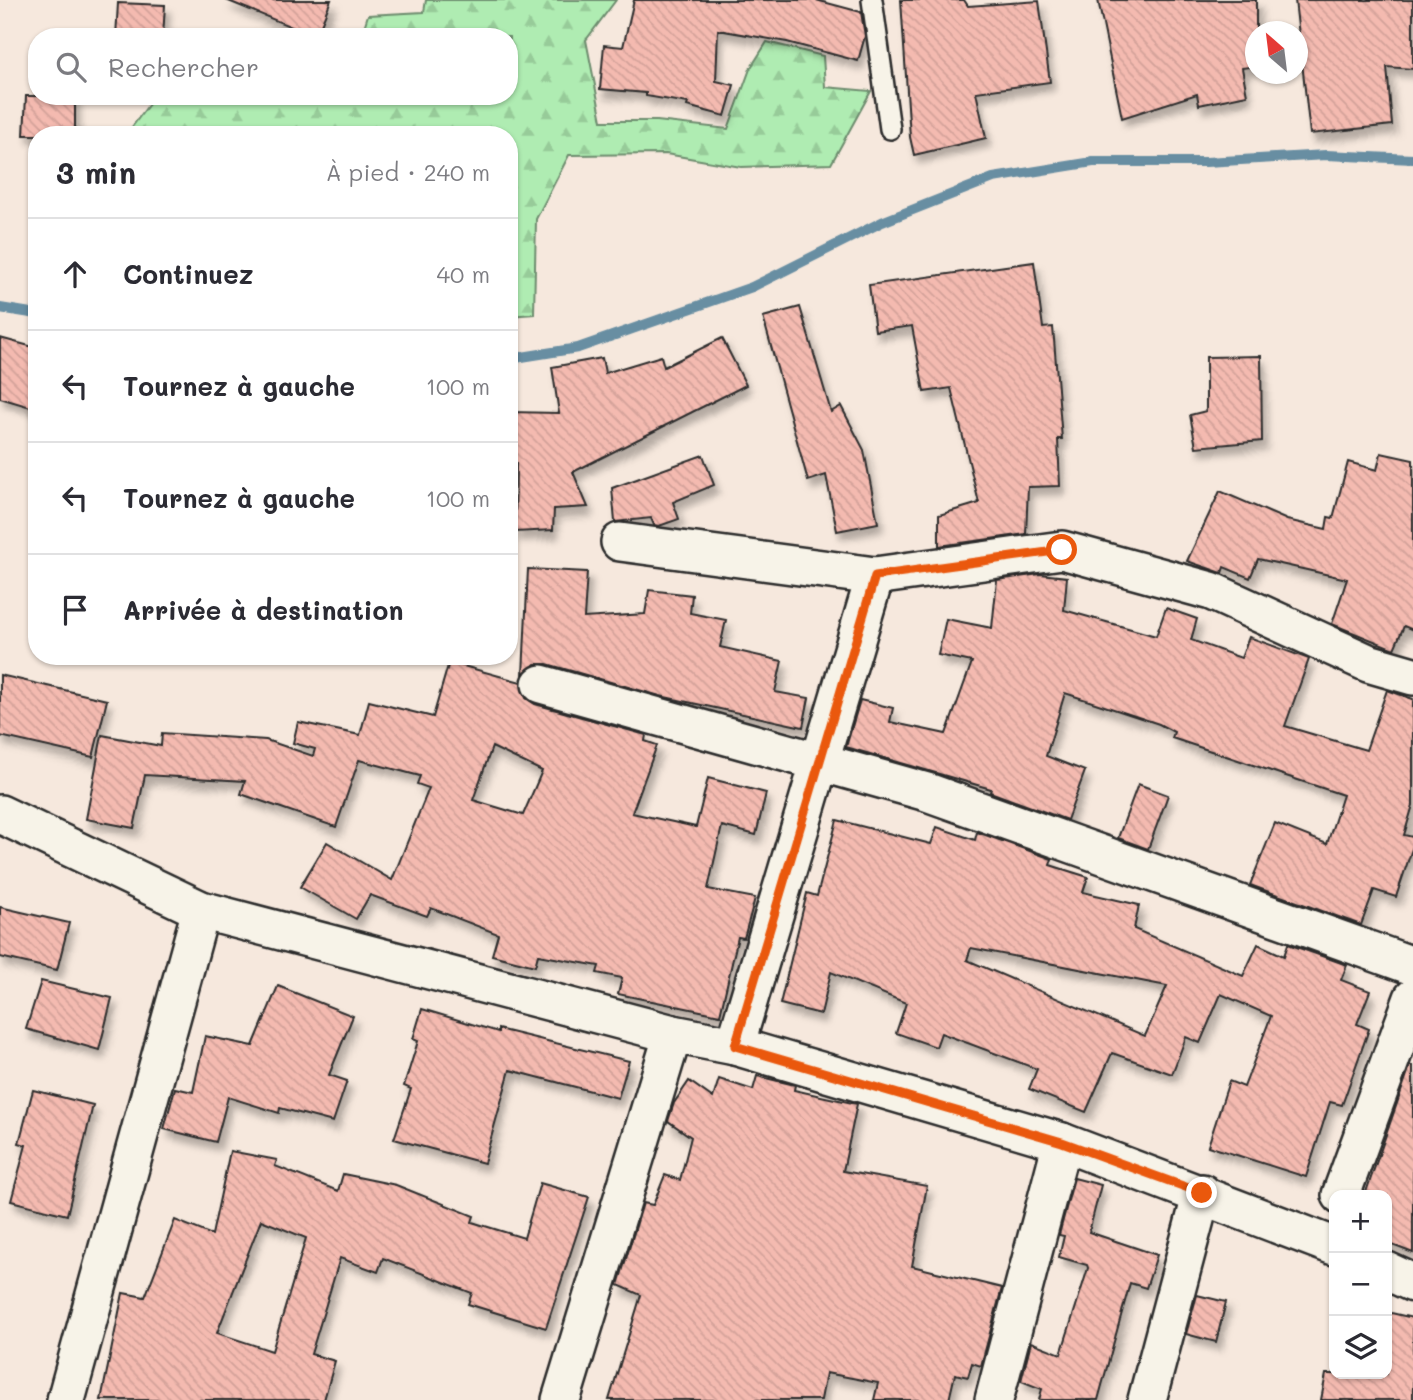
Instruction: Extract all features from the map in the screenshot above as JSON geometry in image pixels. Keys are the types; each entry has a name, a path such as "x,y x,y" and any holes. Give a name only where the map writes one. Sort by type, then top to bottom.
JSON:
{"street":[{"path":"620,542 875,576 1062,550 1211,591 1368,663 1413,676"},
{"path":"735,1046 875,576"},
{"path":"541,684 927,792 1413,966"},
{"path":"0,814 201,910 673,1034 735,1046 1062,1142 1202,1193 1329,1233"},
{"path":"66,1400 201,910"},
{"path":"1343,1190 1413,998"},
{"path":"561,1400 673,1034"},
{"path":"994,1400 1062,1142"},
{"path":"1147,1400 1202,1193"},
{"path":"1392,1273 1413,1283"}],"lane":[{"path":"872,0 890,128"}],"green space":[{"path":"426,0 616,0 586,40 602,121 657,121 728,129 750,69 767,42 823,56 825,87 871,91 831,164 741,167 666,154 569,155 536,219 534,314 518,315 518,126 133,126 148,105 518,105 518,28 364,28 368,15 424,12"}],"building":[{"path":"226,0 331,0 320,28 294,28"},
{"path":"634,0 816,0 861,12 865,36 858,61 787,42 718,30 716,81 734,85 725,116 687,106 688,103 646,96 646,93 600,89 604,45 623,47"},
{"path":"901,0 964,0 968,6 1039,1 1050,82 976,92 986,138 914,155 910,137"},
{"path":"1098,0 1256,0 1256,21 1245,21 1245,68 1242,68 1247,95 1199,105 1197,94 1122,118"},
{"path":"1295,0 1413,0 1413,69 1387,67 1392,125 1310,134 1304,84 1308,84 1308,21 1297,21"},
{"path":"118,3 165,5 164,28 117,28"},
{"path":"26,96 28,105 75,105 75,126 28,126 28,135 24,135"},
{"path":"1034,262 1043,328 1053,327 1062,439 1058,439 1060,486 1028,487 1026,534 939,546 939,515 979,503 951,388 924,392 912,326 875,331 869,285"},
{"path":"800,307 831,412 841,406 864,450 878,523 837,531 826,475 808,481 763,317"},
{"path":"0,338 28,346 28,406 0,398"},
{"path":"722,338 746,385 573,472 588,507 554,509 553,530 518,532 518,412 559,413 552,367 602,358 605,373 661,356 664,367"},
{"path":"1261,356 1262,441 1196,447 1190,415 1206,411 1206,357"},
{"path":"1381,453 1413,460 1413,630 1404,626 1394,649 1332,624 1347,579 1258,559 1250,578 1224,567 1222,573 1187,561 1220,491 1287,520 1326,529 1328,517 1333,518 1348,462 1377,470"},
{"path":"703,455 714,485 673,502 679,519 659,526 654,525 651,518 615,522 612,488"},
{"path":"528,569 587,572 584,618 645,614 649,590 692,595 690,613 726,620 720,647 782,661 775,692 809,698 803,727 660,696 547,664 535,664 523,675"},
{"path":"1040,574 1067,577 1064,610 1156,636 1166,608 1197,619 1191,640 1241,658 1249,637 1309,659 1285,726 1366,750 1387,690 1413,699 1413,805 1404,835 1413,837 1413,846 1396,897 1374,890 1361,925 1250,885 1275,823 1327,844 1343,795 1172,738 1174,732 1159,724 1065,693 1046,756 1085,771 1067,820 990,792 991,789 846,747 860,700 893,708 890,722 946,734 972,662 938,655 946,619 992,628 997,580"},
{"path":"448,665 460,665 521,682 526,698 535,704 646,735 645,741 657,745 632,813 696,827 708,778 766,793 756,835 722,826 708,889 755,898 744,938 738,937 720,1015 618,994 622,978 597,973 599,966 538,955 535,966 492,955 498,934 431,908 427,916 370,895 356,919 300,887 327,842 392,880 429,788 417,784 420,776 359,760 336,827 241,794 245,781 145,775 134,828 86,819 102,735 161,746 162,733 266,740 313,756 315,749 293,743 298,722 360,735 369,701 433,717","holes":["492,747 542,771 523,815 473,800"]},
{"path":"0,675 107,700 93,757 0,736"},
{"path":"1138,784 1168,795 1148,849 1118,838"},
{"path":"837,820 931,844 937,827 975,840 977,832 1052,859 1050,865 1088,877 1083,892 1139,905 1134,929 1243,976 1258,944 1284,956 1288,944 1347,965 1341,980 1370,991 1357,1024 1369,1029 1342,1105 1330,1102 1306,1177 1208,1146 1229,1081 1244,1087 1271,1016 1221,994 1200,1043 1186,1037 1172,1074 1112,1053 1086,1112 1029,1089 1037,1069 941,1033 936,1047 896,1033 906,1003 831,972 821,1014 780,1004 807,893 817,896","holes":["971,948 1167,986 1145,1036 967,960"]},
{"path":"0,907 69,923 57,970 0,957"},
{"path":"41,981 112,998 99,1050 26,1029"},
{"path":"278,986 353,1016 329,1075 347,1081 333,1122 280,1108 279,1113 228,1097 216,1142 164,1129 175,1088 193,1092 205,1036 253,1046"},
{"path":"422,1009 498,1032 498,1029 629,1061 618,1098 510,1070 484,1163 394,1139 411,1089 404,1086 418,1041 413,1039"},
{"path":"1410,1066 1413,1066 1413,1253 1392,1245 1392,1190 1367,1190"},
{"path":"757,1076 795,1085 794,1090 857,1104 843,1171 927,1186 912,1266 1002,1288 981,1366 972,1363 968,1377 955,1374 949,1400 874,1400 878,1383 826,1373 821,1400 609,1400 641,1295 618,1285 643,1203 653,1205 665,1175 680,1180 691,1137 668,1121 674,1103 689,1081 713,1098 719,1079 753,1090"},
{"path":"33,1090 93,1105 67,1215 11,1201 26,1145 19,1143"},
{"path":"230,1151 277,1160 275,1166 338,1191 343,1174 396,1185 474,1216 472,1222 524,1238 540,1183 589,1197 546,1328 468,1304 472,1293 383,1258 378,1272 340,1258 311,1354 335,1361 324,1400 101,1400 123,1293 145,1297 175,1220 212,1235","holes":["261,1220 306,1238 272,1351 217,1333"]},
{"path":"1074,1178 1101,1185 1089,1232 1157,1255 1146,1288 1130,1283 1098,1400 1039,1400 1042,1389 1021,1381 1031,1342 1061,1354 1088,1268 1087,1265 1059,1257 1064,1236 1059,1235"},
{"path":"1197,1295 1226,1302 1216,1342 1186,1334"},
{"path":"1392,1313 1413,1318 1413,1400 1321,1400 1326,1374 1329,1374 1329,1379 1392,1379"}],"waterway":[{"path":"518,358 578,348 752,287 882,222 993,178 1093,162 1206,162 1326,155 1413,159"},
{"path":"0,308 28,313"}],"route":[{"path":"1062,550 875,576 735,1046 1062,1142 1202,1193"}]}
